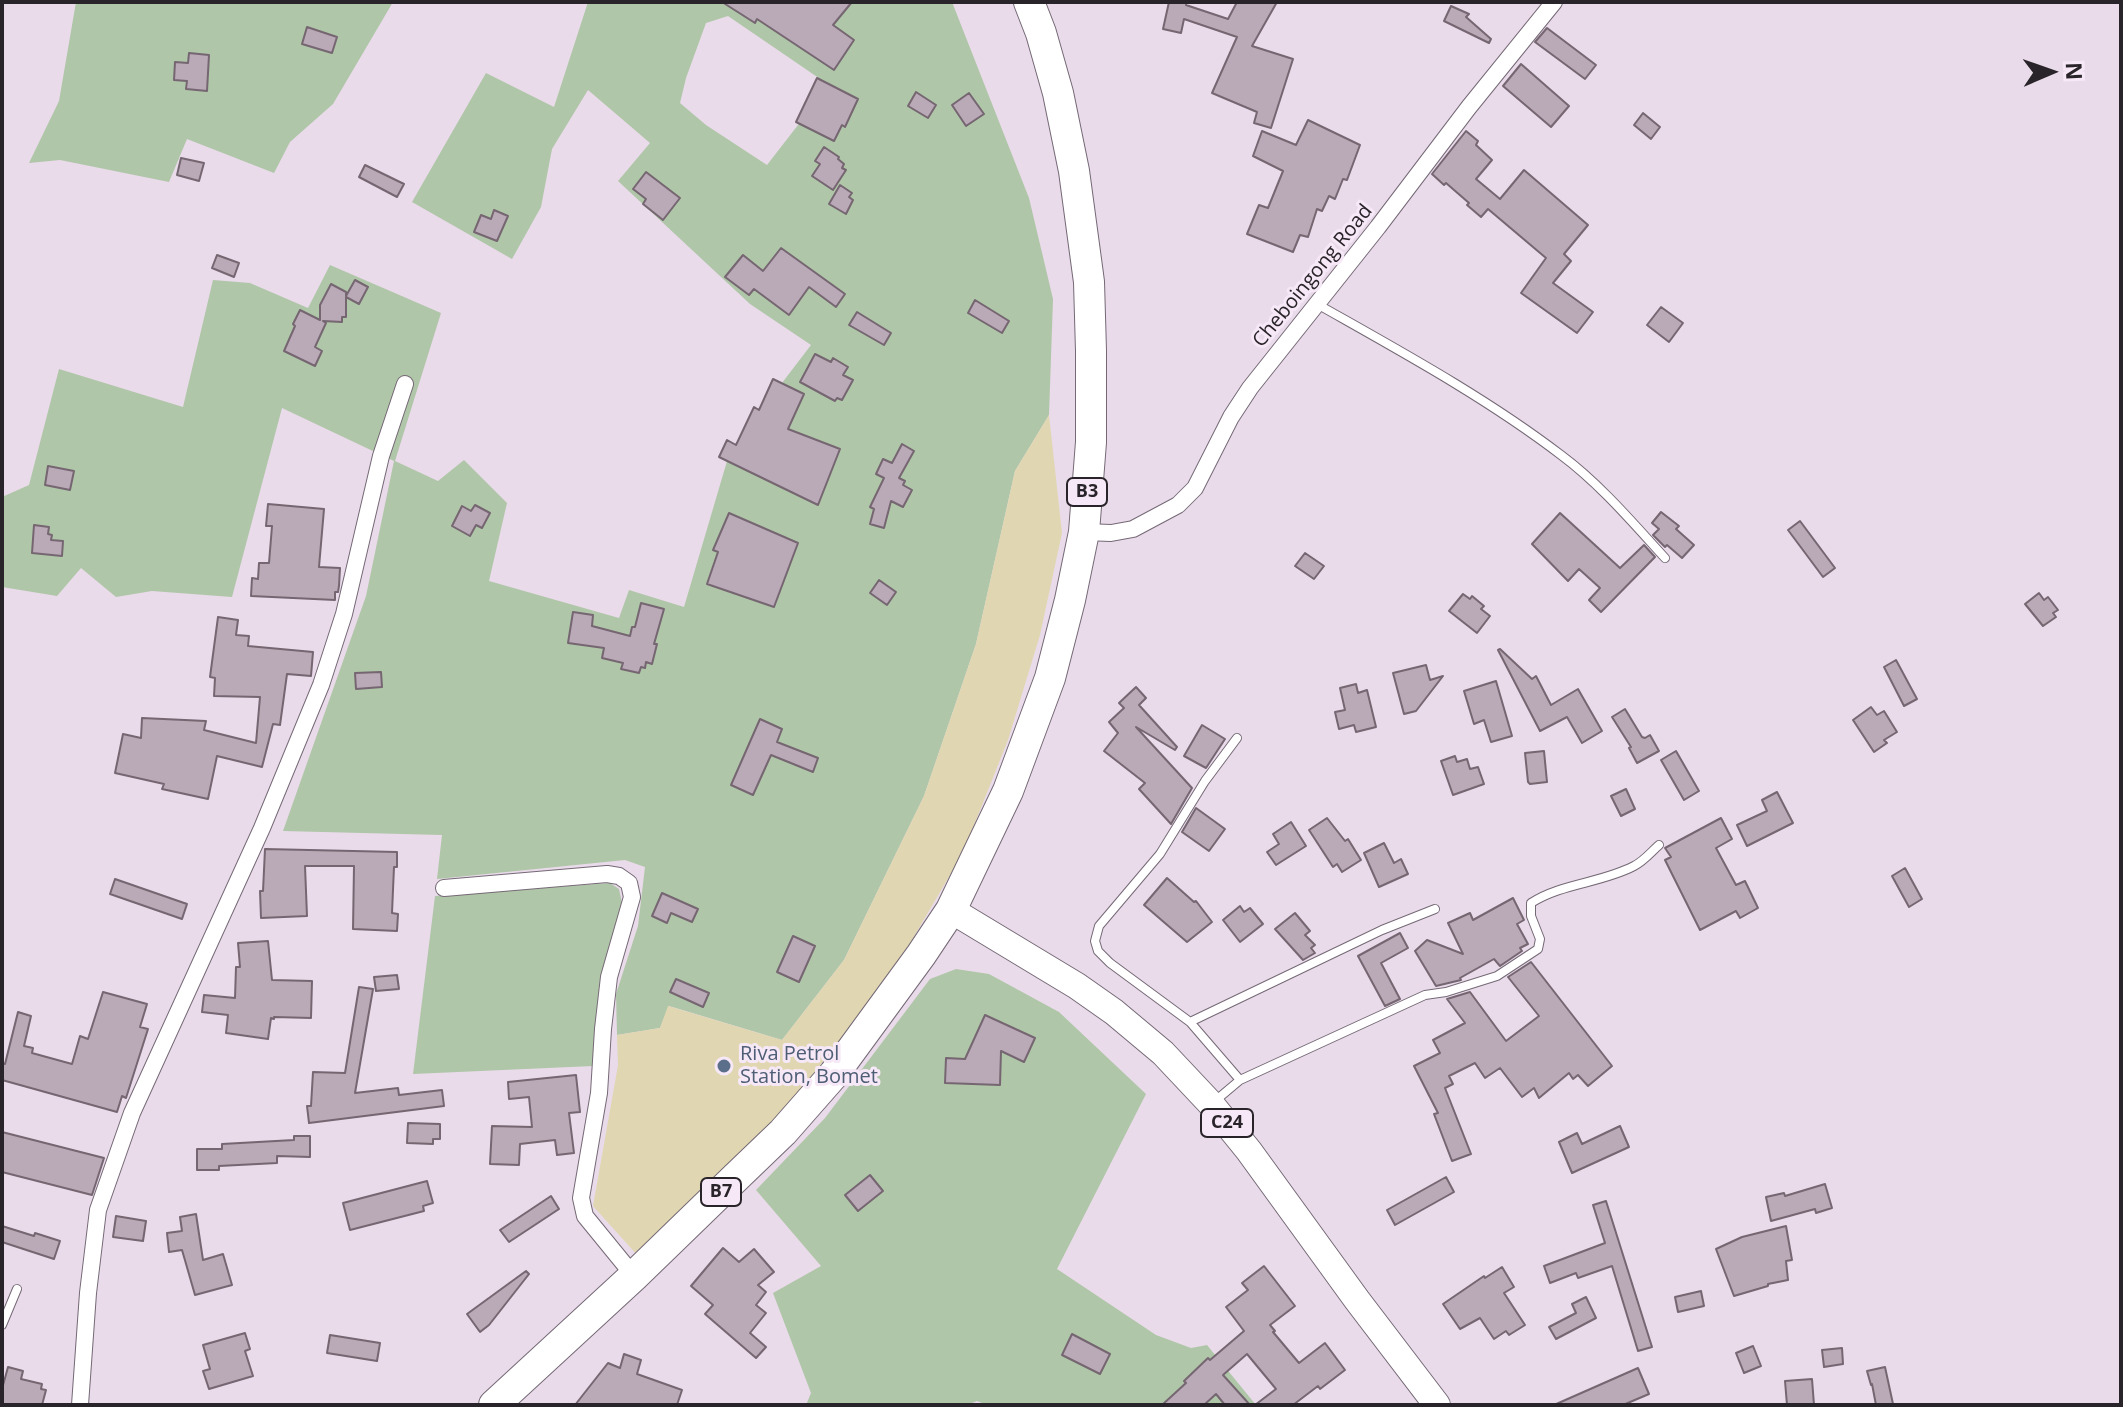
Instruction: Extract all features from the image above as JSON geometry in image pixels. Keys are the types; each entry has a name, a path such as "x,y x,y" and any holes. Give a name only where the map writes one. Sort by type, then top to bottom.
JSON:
{"highway":[{"name":"B3","path":"921,955 951,910 1008,791 1050,678 1084,532 1091,442 1089,282 1074,171 1058,93 1029,2"},
{"name":"B7","path":"494,1405 763,1152 859,1041 921,955"}],"main road":[{"name":"C24","path":"951,910 1054,971 1114,1012 1163,1053 1211,1104 1249,1151 1437,1405"}],"street":[{"name":"Cheboingong Road","path":"1084,532 1111,533 1133,529 1178,505 1195,488 1231,417 1250,388 1554,2"},
{"path":"80,1405 98,1210 132,1113 256,841 321,685 344,614 381,456 405,384"},
{"path":"444,888 607,874 619,876 629,883 631,905 609,977 599,1093 581,1198 585,1216 634,1276"}],"lane":[{"path":"1316,304 1417,360 1500,412 1563,457 1617,506 1665,558"},
{"path":"1237,738 1205,781 1160,854 1099,926 1095,941 1098,951 1110,963 1190,1022 1240,1080"},
{"path":"1211,1104 1240,1080 1425,995 1446,992 1497,976 1538,949 1540,939 1531,916 1531,903 1546,894 1603,879 1637,865 1659,845"},
{"path":"1190,1022 1382,930 1435,909"},
{"path":"2,1325 17,1289"}],"green space":[{"path":"76,2 393,2 333,104 290,142 274,173 187,139 169,182 60,160 29,163 59,101"},
{"path":"588,2 952,2 1029,198 1053,299 1049,415 1015,471 976,644 924,796 844,960 782,1040 669,1006 660,1028 617,1035 616,994 638,926 645,867 625,860 437,879 442,835 283,831 366,596 394,461 282,408 232,597 152,591 116,597 81,568 57,596 2,587 2,497 29,485 59,369 183,407 213,280 250,283 308,308 330,265 441,313 395,461 438,481 464,460 507,503 489,581 619,618 629,590 684,607 730,451 811,345 750,304 618,181 650,143 588,90 552,149 541,207 512,259 412,202 486,73 554,107","holes":["728,16 829,85 767,165 706,125 680,103 706,23"]},
{"path":"610,883 619,889 622,903 600,979 593,1066 413,1074 435,896"},
{"path":"956,969 989,974 1059,1012 1146,1094 1057,1269 1156,1335 1191,1348 1207,1345 1256,1405 987,1405 977,1401 967,1405 806,1405 811,1393 773,1293 821,1266 756,1190 825,1118 930,979"}],"sand":[{"path":"1049,415 1062,533 1040,635 1008,740 963,853 899,962 789,1106 638,1256 593,1206 618,1065 617,1035 660,1028 668,1006 782,1040 844,960 924,796 976,644 1015,471"}],"building":[{"path":"722,2 852,2 833,25 854,40 834,70 757,19 755,23"},
{"path":"1169,2 1187,2 1186,5 1228,19 1237,2 1277,2 1252,46 1293,59 1271,128 1254,123 1257,112 1212,93 1237,37 1184,19 1181,33 1163,29"},
{"path":"1451,6 1469,14 1466,17 1491,39 1489,43 1444,21"},
{"path":"307,27 337,37 332,53 302,44"},
{"path":"1547,28 1596,65 1585,79 1535,42"},
{"path":"189,53 209,55 207,91 186,89 187,81 174,80 175,62 188,63"},
{"path":"1521,64 1569,106 1551,127 1503,86"},
{"path":"817,78 858,99 845,127 842,125 834,141 796,122"},
{"path":"916,92 936,105 928,118 908,106"},
{"path":"969,93 984,114 966,126 952,105"},
{"path":"1643,113 1660,127 1651,139 1634,125"},
{"path":"1308,120 1360,145 1347,180 1343,179 1335,199 1329,196 1322,211 1317,209 1308,237 1300,235 1293,252 1247,234 1259,205 1268,208 1283,171 1253,156 1262,131 1296,145"},
{"path":"1466,131 1492,160 1476,179 1500,199 1524,170 1588,225 1564,254 1571,261 1553,283 1593,312 1577,333 1521,293 1546,258 1488,209 1481,217 1467,205 1469,203 1432,174"},
{"path":"824,147 839,157 844,164 842,168 846,170 833,190 812,176 820,164 815,161"},
{"path":"181,158 204,163 199,181 177,175"},
{"path":"365,165 404,184 397,197 359,177"},
{"path":"646,172 680,198 663,220 643,204 646,199 633,189"},
{"path":"840,185 852,193 849,197 853,200 846,214 829,204"},
{"path":"494,210 508,216 497,241 474,232 481,215 491,219"},
{"path":"781,248 845,294 836,307 809,287 789,315 754,289 749,295 725,277 743,255 763,271"},
{"path":"217,255 239,263 234,277 212,268"},
{"path":"355,280 368,287 359,304 346,297 346,317 342,317 342,322 323,321 326,323 315,347 322,351 315,366 284,351 300,310 320,320 320,305 331,284 346,292 346,296"},
{"path":"975,300 1009,321 1002,333 968,313"},
{"path":"1661,307 1683,323 1669,342 1647,325"},
{"path":"857,312 891,333 884,345 849,325"},
{"path":"815,354 831,362 833,358 848,367 843,375 853,380 842,400 837,398 835,401 800,382"},
{"path":"773,379 804,394 788,429 840,449 818,505 719,457 727,440 736,445 754,407 759,410"},
{"path":"902,444 914,451 899,478 905,481 903,485 912,490 903,507 891,501 884,528 870,524 874,509 870,507 884,478 876,474 883,459 892,463"},
{"path":"48,466 74,471 70,490 45,485"},
{"path":"268,504 324,509 319,567 340,568 335,600 251,596 252,578 258,579 259,563 269,563 272,526 266,526"},
{"path":"475,505 490,513 482,528 476,525 470,536 452,526 462,506 471,511"},
{"path":"1661,512 1679,526 1676,529 1694,545 1682,558 1653,535 1659,529 1652,523"},
{"path":"729,513 798,543 774,607 707,584 718,552 713,550"},
{"path":"1560,513 1620,568 1644,545 1655,557 1601,612 1589,600 1600,588 1579,569 1568,581 1532,544"},
{"path":"1800,521 1835,568 1823,577 1788,530"},
{"path":"34,525 49,527 51,540 63,541 62,556 32,553"},
{"path":"1305,553 1324,566 1314,579 1295,566"},
{"path":"879,580 896,592 887,605 870,593"},
{"path":"2039,593 2044,600 2048,597 2058,610 2053,613 2056,617 2043,626 2025,604"},
{"path":"1463,594 1470,599 1472,596 1490,616 1477,633 1449,611"},
{"path":"641,603 664,609 652,664 646,662 639,673 621,669 623,663 602,658 604,648 568,643 573,612 593,615 592,626 630,636"},
{"path":"218,617 238,620 236,635 249,636 248,646 313,652 311,676 287,674 280,725 273,724 262,767 217,756 208,799 162,789 164,784 115,773 123,734 141,738 142,718 206,721 204,730 256,743 260,697 214,696 215,678 210,677"},
{"path":"1500,649 1532,679 1536,676 1551,705 1578,689 1602,731 1582,743 1567,717 1540,731"},
{"path":"1896,660 1917,699 1904,706 1884,667"},
{"path":"1426,665 1430,680 1443,676 1416,711 1404,714 1393,673"},
{"path":"381,672 382,687 356,689 355,673"},
{"path":"1496,681 1512,736 1491,742 1484,720 1474,724 1464,691"},
{"path":"1356,684 1358,693 1367,690 1376,727 1356,732 1354,725 1339,729 1335,712 1345,710 1340,688"},
{"path":"1136,687 1146,698 1139,705 1177,747 1175,750 1136,727 1192,788 1171,824 1139,789 1145,783 1104,751 1118,733 1109,722 1124,708 1119,703"},
{"path":"1871,707 1877,715 1884,711 1897,732 1884,740 1887,743 1874,752 1853,720"},
{"path":"1625,709 1642,737 1650,735 1659,751 1637,763 1612,717"},
{"path":"760,719 782,729 777,742 818,758 813,772 771,755 753,795 731,785"},
{"path":"1202,725 1225,739 1206,768 1184,756"},
{"path":"1544,751 1547,782 1530,784 1525,753"},
{"path":"1676,751 1699,791 1684,800 1661,760"},
{"path":"1455,756 1457,762 1467,759 1470,769 1478,767 1484,784 1453,795 1441,761"},
{"path":"1626,789 1635,809 1621,816 1611,796"},
{"path":"1777,792 1793,823 1747,846 1737,825 1767,811 1762,800"},
{"path":"1196,808 1225,829 1209,851 1182,832"},
{"path":"1327,818 1345,841 1348,839 1361,860 1342,872 1337,864 1333,867 1309,830"},
{"path":"1721,818 1732,839 1716,848 1736,885 1745,881 1758,908 1740,918 1736,911 1700,930 1665,860 1671,857 1665,848"},
{"path":"1291,822 1306,846 1276,865 1267,852 1279,844 1273,834"},
{"path":"1384,843 1394,863 1401,859 1408,874 1379,887 1364,853"},
{"path":"265,849 397,852 392,913 398,914 397,931 353,929 354,866 305,866 307,916 261,918 260,891 263,891"},
{"path":"1905,868 1922,899 1909,907 1892,876"},
{"path":"1167,878 1196,901 1212,922 1187,942 1144,905"},
{"path":"115,879 187,904 182,919 110,894"},
{"path":"662,893 698,909 692,922 671,913 667,923 652,916"},
{"path":"1513,898 1524,920 1517,924 1528,944 1520,948 1522,951 1500,966 1494,959 1461,980 1436,986 1415,951 1427,940 1463,954 1448,923 1470,913 1473,920"},
{"path":"1240,906 1244,912 1250,908 1263,924 1240,942 1223,920"},
{"path":"1295,913 1310,931 1305,935 1315,945 1311,948 1315,953 1303,960 1275,929"},
{"path":"1400,933 1408,948 1381,963 1400,999 1385,1006 1358,956"},
{"path":"793,936 815,946 799,982 777,972"},
{"path":"268,941 272,980 312,981 311,1018 271,1018 268,1039 226,1033 228,1015 202,1012 204,995 235,998 236,967 240,967 238,943"},
{"path":"1531,962 1612,1066 1588,1086 1578,1075 1573,1079 1569,1073 1539,1098 1534,1088 1522,1097 1500,1068 1485,1078 1475,1063 1449,1076 1453,1084 1445,1088 1471,1154 1452,1161 1434,1114 1438,1113 1414,1066 1440,1053 1433,1040 1465,1023 1447,999 1470,992 1506,1041 1539,1016 1508,977"},
{"path":"397,975 399,989 376,991 374,977"},
{"path":"676,979 709,993 703,1007 670,992"},
{"path":"359,987 373,989 355,1093 398,1088 399,1095 442,1090 444,1106 309,1123 307,1106 311,1106 313,1072 345,1073"},
{"path":"103,992 147,1004 140,1027 148,1029 126,1098 122,1096 117,1112 2,1080 2,1063 5,1064 18,1012 31,1016 24,1046 33,1048 32,1053 72,1064 80,1036 88,1039"},
{"path":"985,1015 1035,1038 1024,1062 1001,1051 1000,1085 945,1083 946,1058 965,1059"},
{"path":"576,1075 580,1112 569,1113 574,1153 557,1155 555,1140 520,1144 519,1165 490,1164 492,1126 532,1127 529,1097 509,1099 508,1082"},
{"path":"408,1123 440,1124 440,1139 433,1139 433,1144 407,1143"},
{"path":"1620,1126 1629,1147 1572,1173 1559,1142 1577,1133 1582,1144"},
{"path":"2,1132 104,1158 92,1195 2,1172"},
{"path":"294,1136 310,1136 310,1157 277,1156 277,1163 197,1170 197,1149 222,1149 222,1144 294,1140"},
{"path":"870,1175 883,1191 858,1211 845,1195"},
{"path":"1446,1177 1454,1192 1395,1225 1387,1210"},
{"path":"427,1181 433,1203 423,1206 424,1211 350,1230 343,1203"},
{"path":"1825,1184 1832,1208 1816,1213 1815,1209 1771,1221 1766,1197 1784,1193 1785,1196"},
{"path":"551,1196 559,1209 509,1242 500,1230"},
{"path":"1606,1201 1652,1347 1638,1351 1612,1266 1578,1278 1576,1273 1550,1283 1544,1266 1605,1243 1593,1205"},
{"path":"196,1214 203,1260 223,1254 232,1285 195,1295 182,1250 169,1252 167,1233 182,1231 180,1217"},
{"path":"116,1216 146,1221 143,1241 113,1237"},
{"path":"2,1226 60,1241 54,1259 2,1242"},
{"path":"1786,1226 1792,1260 1786,1261 1788,1280 1734,1296 1716,1249 1742,1237"},
{"path":"723,1248 739,1262 754,1249 774,1272 758,1285 766,1292 756,1305 766,1313 750,1333 766,1347 756,1358 705,1314 713,1305 691,1286"},
{"path":"1264,1266 1295,1306 1270,1325 1273,1332 1299,1363 1325,1343 1345,1370 1293,1405 1255,1405 1276,1389 1247,1354 1223,1375 1250,1405 1225,1405 1216,1394 1204,1405 1162,1405 1208,1358 1210,1360 1244,1331 1226,1307 1248,1290 1242,1283"},
{"path":"1502,1267 1514,1287 1504,1293 1525,1325 1509,1335 1506,1331 1494,1339 1480,1318 1460,1329 1443,1304"},
{"path":"526,1271 529,1274 480,1332 467,1314"},
{"path":"1701,1291 1704,1306 1678,1312 1675,1297"},
{"path":"1586,1297 1596,1318 1556,1339 1549,1327 1576,1313 1572,1304"},
{"path":"245,1333 250,1349 245,1351 253,1376 209,1389 203,1371 210,1369 203,1345"},
{"path":"1072,1334 1110,1354 1100,1374 1062,1355"},
{"path":"330,1335 380,1343 377,1361 327,1353"},
{"path":"1753,1346 1761,1366 1744,1373 1736,1353"},
{"path":"1842,1348 1843,1364 1824,1367 1822,1350"},
{"path":"624,1354 641,1360 637,1374 682,1390 677,1405 575,1405 608,1363 620,1368"},
{"path":"8,1367 23,1371 21,1379 42,1384 41,1389 46,1390 42,1405 2,1405 2,1389"},
{"path":"1885,1367 1893,1404 1876,1405 1867,1371"},
{"path":"1638,1368 1649,1394 1623,1405 1554,1405"},
{"path":"1812,1379 1814,1405 1787,1405 1785,1381"}],"place":[{"name":"Riva Petrol Station, Bomet","path":"724,1066"}]}
